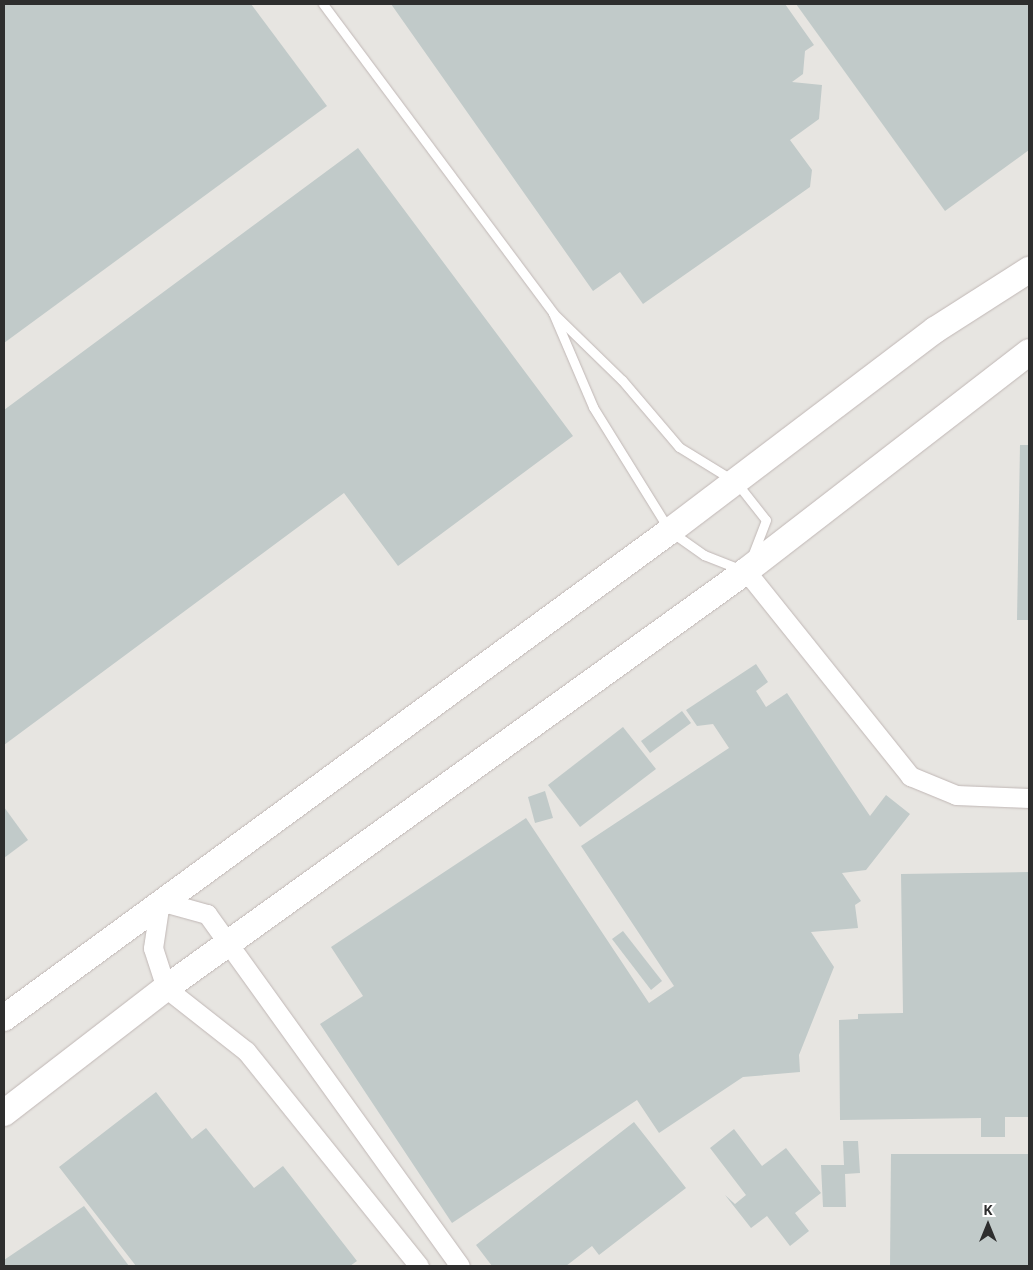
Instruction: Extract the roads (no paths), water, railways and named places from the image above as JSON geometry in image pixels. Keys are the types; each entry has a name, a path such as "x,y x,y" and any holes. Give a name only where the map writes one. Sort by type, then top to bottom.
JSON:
{"street":[{"path":"4,1018 160,901 670,531 935,330 1029,270"},
{"path":"4,1113 166,988 230,944 631,651 746,572 1029,352"},
{"path":"746,572 910,776 956,795 1029,798"},
{"path":"160,901 207,914 460,1266"},
{"path":"160,901 153,948 166,988 246,1050 419,1266"}],"lane":[{"path":"323,4 553,313 622,380 680,446 736,482 766,520 746,572 704,555 670,531 593,407 553,313"}]}
